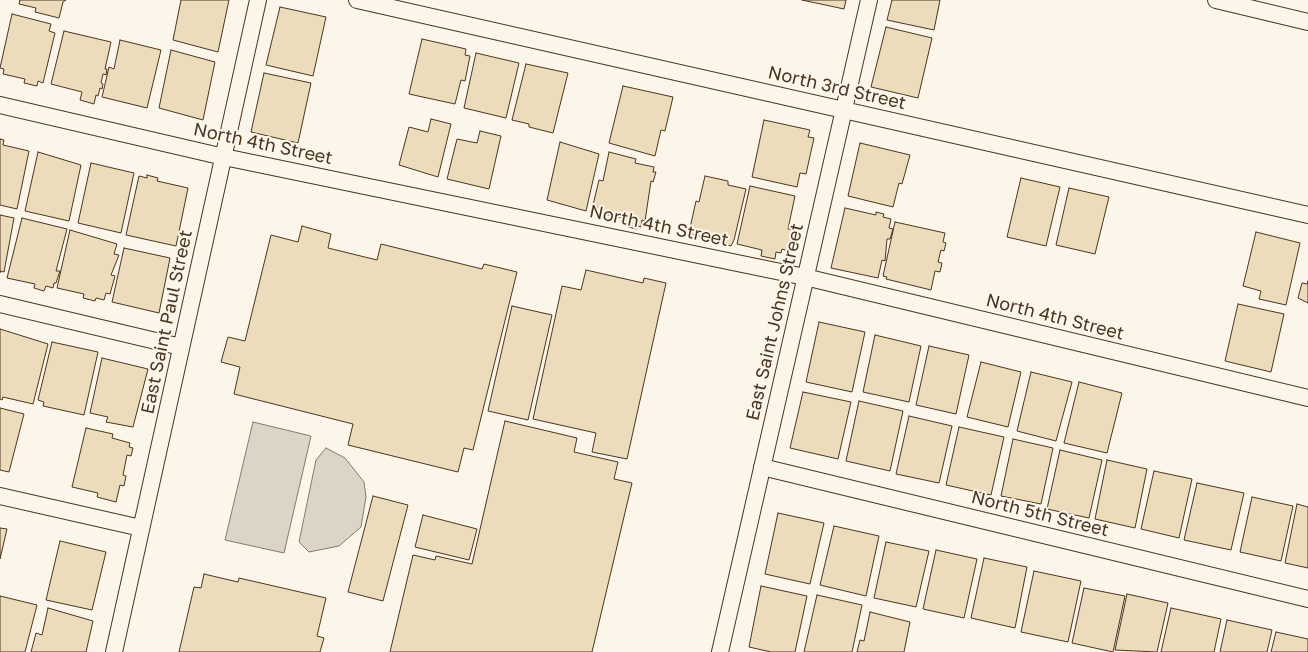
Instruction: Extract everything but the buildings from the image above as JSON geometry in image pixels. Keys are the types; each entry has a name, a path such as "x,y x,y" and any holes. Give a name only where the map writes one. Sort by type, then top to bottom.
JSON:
{"lane":[{"name":"East Saint Paul Street","path":"114,652 258,0"},
{"name":"North 3rd Street","path":"357,0 1308,215"},
{"name":"East Saint Johns Street","path":"720,652 869,0"},
{"path":"1216,0 1308,22"},
{"name":"North 4th Street","path":"0,105 224,157 806,277 1308,398"},
{"path":"0,304 181,347"},
{"name":"North 5th Street","path":"762,467 1308,599"},
{"path":"0,496 141,528"}],"shaded area":[{"path":"253,422 311,436 284,553 225,540"},
{"path":"326,448 345,458 364,482 366,497 361,527 339,546 309,552 299,542 316,460"}]}
